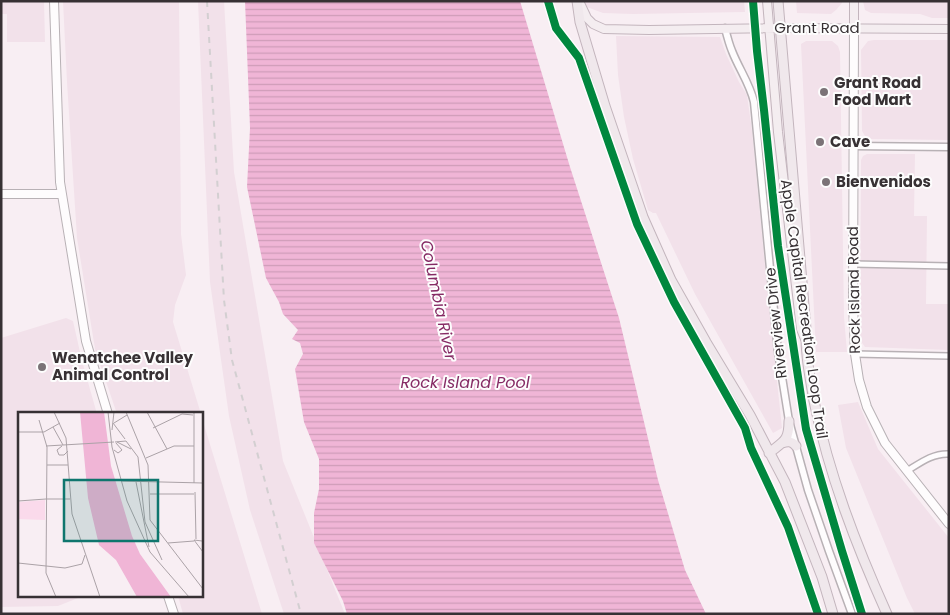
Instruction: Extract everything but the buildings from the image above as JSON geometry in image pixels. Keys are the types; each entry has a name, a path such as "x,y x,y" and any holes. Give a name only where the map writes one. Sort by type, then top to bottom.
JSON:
{"highway":[{"path":"578,1 580,22 605,106 643,217 671,280 750,415 785,482 822,577 833,614"},
{"path":"778,1 811,385 828,460 846,515 887,614"},
{"path":"769,453 782,443 788,435 789,421"},
{"path":"782,443 790,441 796,446"}],"main road":[{"path":"54,1 60,182 86,342 107,412"},
{"name":"Grant Road","path":"578,1 587,18 593,24 604,28 649,30 725,28 949,29"},
{"path":"767,1 776,112 789,228 801,329 806,341"},
{"path":"854,1 854,28"},
{"name":"Rock Island Road","path":"854,28 853,304 855,354 859,380 867,407 885,443 949,524"},
{"path":"1,194 62,194"},
{"path":"169,598 174,614"}],"street":[{"name":"Riverview Drive","path":"725,28 732,52 749,86 754,102 778,349 789,421 808,490 852,614"},
{"path":"854,146 949,147"},
{"path":"853,264 949,266"},
{"path":"855,354 949,356"},
{"path":"907,471 930,457 949,454"}],"shaded area":[{"path":"1,1 44,1 45,42 7,42 7,14 1,14"},
{"path":"63,1 179,1 181,234 186,275 175,305 173,322 200,412 116,412 95,349 77,238"},
{"path":"198,1 224,1 234,172 283,461 345,614 284,614 250,510 229,416 210,282"},
{"path":"584,1 744,1 745,12 603,13 584,6"},
{"path":"796,1 842,1 842,3 831,14 797,13"},
{"path":"863,1 949,1 949,18 932,18 920,14 871,13 865,10"},
{"path":"616,36 720,37 739,82 747,95 782,428 773,433 695,294 656,213 648,210 633,159 624,117 618,75"},
{"path":"949,40 949,140 870,139 865,136 862,131 861,50 868,41"},
{"path":"806,41 832,41 838,46 840,52 844,317 847,352 816,352 801,44"},
{"path":"867,154 915,154 914,216 927,216 926,304 949,304 949,350 865,347 860,340 861,160"},
{"path":"66,318 73,321 96,412 18,412 18,598 78,598 58,606 1,607 1,338"},
{"path":"858,402 878,449 949,538 949,614 915,614 907,598 846,448 838,405"},
{"path":"202,418 262,614 183,614 179,598 202,598"}],"water":[{"name":"Rock Island Pool","path":"245,1 520,1 570,167 619,318 658,480 685,570 706,614 347,614 343,601 314,543 314,513 319,489 319,459 304,422 295,369 303,354 300,343 292,339 298,330 283,314 279,302 266,278 247,187 250,128"}],"railway":[{"path":"207,1 224,300 232,360 301,614"}],"cycle path":[{"path":"548,1 556,28 579,58 637,224 674,302 745,428 751,448 788,527 818,614"},
{"name":"Apple Capital Recreation Loop Trail","path":"753,1 778,246 806,429 862,614"}],"place":[{"name":"Grant Road Food Mart","path":"824,92"},
{"name":"Cave","path":"820,142"},
{"name":"Bienvenidos","path":"826,182"},
{"name":"Wenatchee Valley Animal Control","path":"42,367"}],"water label":[{"name":"Columbia River","path":"439,300"}]}
